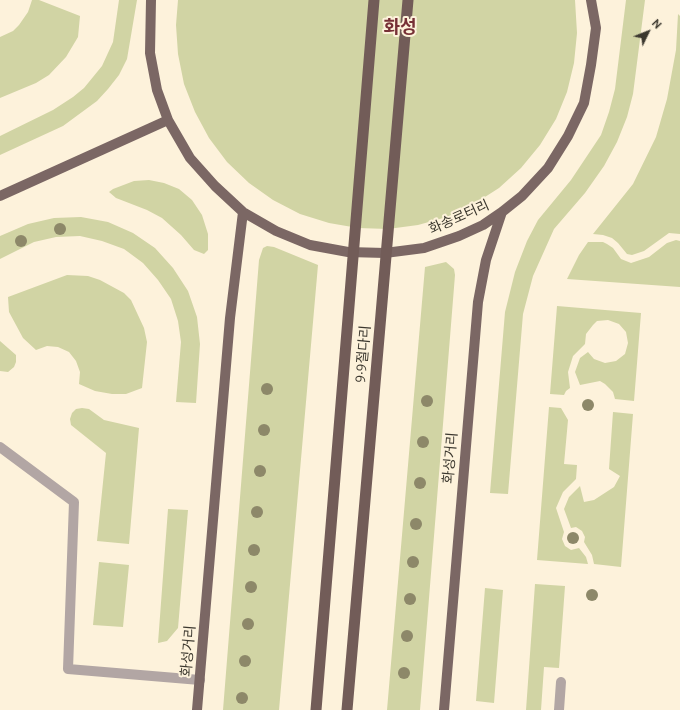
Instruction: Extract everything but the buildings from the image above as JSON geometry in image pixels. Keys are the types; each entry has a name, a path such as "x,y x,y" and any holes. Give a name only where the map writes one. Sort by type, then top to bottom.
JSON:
{"highway":[{"name":"9·9절다리","path":"316,710 374,0"},
{"name":"9·9절다리","path":"347,710 408,0"}],"main road":[{"name":"화송로터리","path":"151,0 150,53 157,90 168,120 190,158 215,186 243,212 276,231 310,245 348,252 385,253 424,248 483,225 522,196 548,168 568,136 584,104 596,28 591,0"},
{"path":"0,196 168,120"},
{"name":"화성거리","path":"197,710 230,318 243,212"},
{"name":"화성거리","path":"444,710 478,302 486,260 502,212"}],"street":[{"path":"0,447 74,502 68,669 200,680"},
{"path":"559,710 562,682"}],"green space":[{"path":"32,0 39,0 80,16 78,37 66,57 49,75 36,83 0,98 0,37 13,31 19,25 28,12"},
{"path":"119,0 137,0 127,59 119,75 97,101 63,126 0,155 0,136 53,110 73,97 84,88 102,66 113,42"},
{"path":"178,0 575,0 577,33 574,63 567,92 556,119 540,145 521,168 499,188 474,204 447,217 418,225 388,229 358,228 329,223 300,214 273,200 249,183 227,162 209,138 195,112 184,84 178,54 176,25"},
{"path":"626,0 645,0 633,94 627,117 617,142 604,166 585,193 554,229 533,276 523,314 508,494 490,493 505,312 515,272 527,241 538,220 571,180 601,135 615,89"},
{"path":"678,14 680,16 680,234 669,233 644,251 632,255 627,254 612,238 593,234 633,184 656,137 667,99 676,50"},
{"path":"149,180 164,183 179,189 192,200 202,215 208,234 208,250 204,254 194,250 181,235 162,218 147,210 116,198 109,192 134,181"},
{"path":"81,217 108,222 133,233 155,248 173,268 188,291 197,317 200,344 196,403 176,402 181,342 178,321 171,299 158,280 143,263 124,249 102,241 80,236 56,237 34,242 0,259 0,236 28,224 54,218"},
{"path":"676,240 680,241 680,287 567,279 579,255 588,242 603,242 613,248 621,259 631,263 649,257 667,243"},
{"path":"267,246 274,247 318,265 279,710 223,710 259,260 263,248"},
{"path":"446,262 454,269 455,275 420,710 387,710 425,267"},
{"path":"67,275 88,276 100,280 124,293 131,300 144,328 147,342 142,388 126,394 112,394 95,391 79,384 80,372 76,361 69,352 58,347 47,346 36,350 23,338 9,312 8,297"},
{"path":"557,306 641,313 634,401 615,399 613,392 600,381 580,385 575,372 580,358 588,352 594,359 605,363 616,361 625,354 628,343 626,332 619,324 608,320 597,321 593,325 586,334 585,344 573,356 568,372 570,388 564,395 550,394"},
{"path":"0,341 16,355 14,367 8,372 0,371"},
{"path":"549,407 561,408 568,420 564,464 577,465 576,479 563,492 556,508 564,532 562,539 565,546 571,550 579,548 586,557 588,564 537,560"},
{"path":"76,409 89,409 104,420 139,428 129,544 97,541 106,453 71,425 70,419 72,413"},
{"path":"613,412 633,414 621,567 594,564 592,555 584,542 585,537 582,531 576,527 571,528 564,509 569,497 580,486 584,502 594,500 614,487 620,476 609,469"},
{"path":"168,509 188,510 178,628 167,641 158,643"},
{"path":"99,562 129,565 123,627 93,625"},
{"path":"535,584 565,586 559,668 544,667 541,710 526,710"},
{"path":"485,588 503,590 494,703 476,701"}],"district":[{"name":"화성","path":"400,27"}]}
